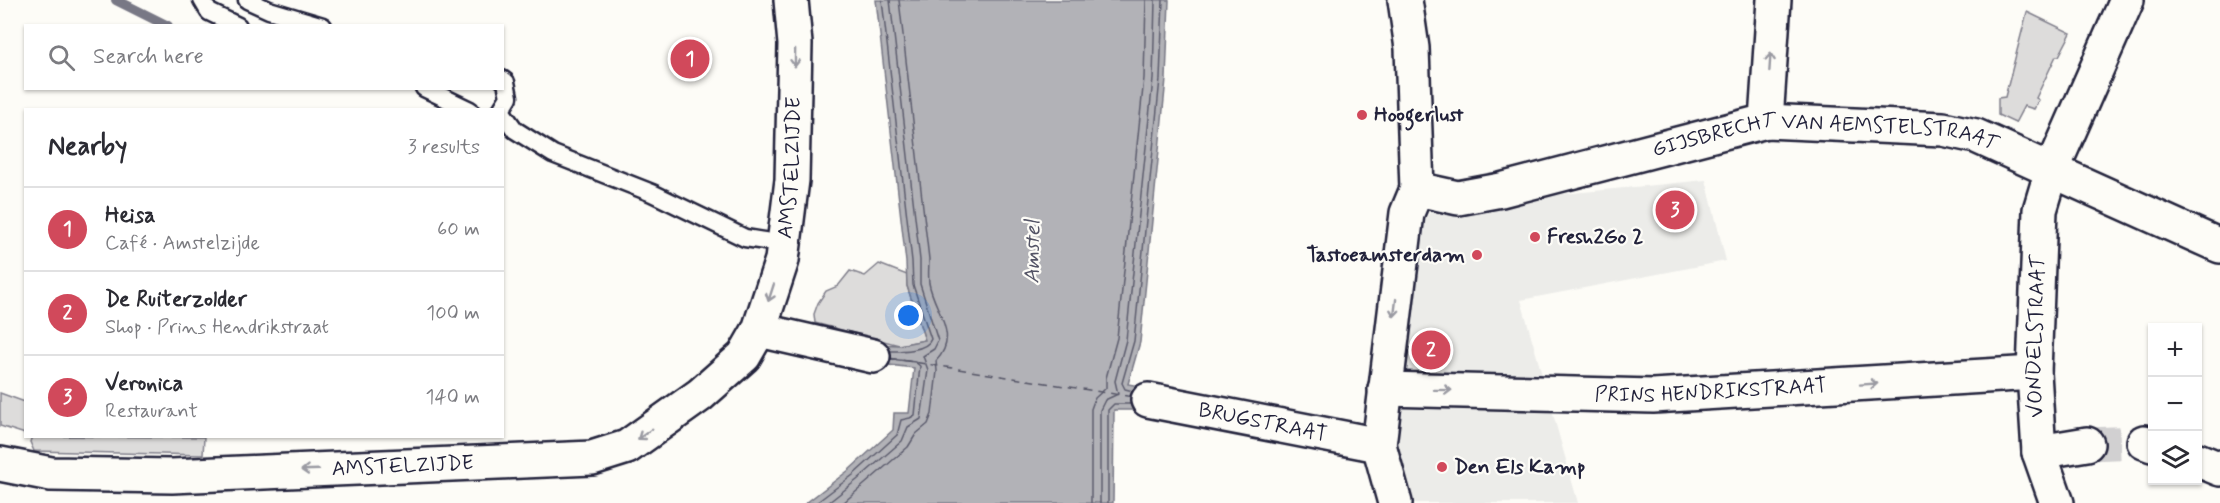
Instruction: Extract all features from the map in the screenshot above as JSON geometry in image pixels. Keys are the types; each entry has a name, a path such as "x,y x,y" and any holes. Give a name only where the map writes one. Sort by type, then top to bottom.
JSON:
{"street":[{"name":"AMSTELZIJDE","path":"0,464 51,474 172,476 592,458 627,447 700,395 744,356 759,330 782,260 792,180 795,44 791,0"},
{"path":"1395,503 1379,445 1407,213 1417,189 1412,48 1405,0"},
{"path":"1766,121 1774,0"},
{"name":"VONDELSTRAAT","path":"2057,503 2039,452 2034,373 2040,210 2052,170 2127,0"},
{"name":"GIJSBRECHT VAN AEMSTELSTRAAT","path":"1417,189 1458,198 1501,190 1766,121 1943,129 1976,136 2220,246"},
{"path":"759,330 873,356"},
{"name":"PRINS HENDRIKSTRAAT","path":"1385,389 1653,396 2034,373"},
{"name":"BRUGSTRAAT","path":"1148,400 1379,445"},
{"path":"2039,452 2087,444"},
{"path":"2202,462 2220,470"}],"lane":[{"path":"202,0 209,12 234,24"},
{"path":"247,0 270,10 316,24"},
{"path":"504,80 509,97 504,108"},
{"path":"428,90 466,108"},
{"path":"504,114 515,130 553,154 652,193 745,238 784,244"}],"shaded area":[{"path":"2027,12 2071,33 2059,56 2056,56 2036,98 2039,100 2034,109 2024,106 2015,123 1998,115 1998,98 2005,97"},
{"path":"1706,180 1726,261 1521,300 1578,503 1411,503 1390,438 1414,234 1437,203 1481,202"},
{"path":"879,264 907,275 907,286 925,340 899,345 815,323 814,314 826,291 838,286 850,271 865,276"},
{"path":"0,393 24,402 24,434 0,426"},
{"path":"31,438 204,438 203,455 34,451 30,442"}],"water":[{"name":"Amstel","path":"876,0 1169,0 1166,79 1140,342 1128,384 1151,388 1144,410 1114,410 1113,503 806,503 849,470 893,430 894,413 909,413 914,368 872,363 874,344 899,345 925,340 907,286"}],"waterway":[{"path":"116,0 164,24"}],"ferry route":[{"path":"889,358 1133,397"}],"tunnel":[{"path":"2087,444 2144,442"}],"place":[{"name":"Heisa","path":"690,59"},
{"name":"Hoogerlust","path":"1362,115"},
{"name":"Veronica","path":"1675,210"},
{"name":"Fresh2Go 2","path":"1535,237"},
{"name":"Tastoeamsterdam","path":"1477,255"},
{"name":"De Ruiterzolder","path":"1431,350"},
{"name":"Den Els Kamp","path":"1442,467"}]}
